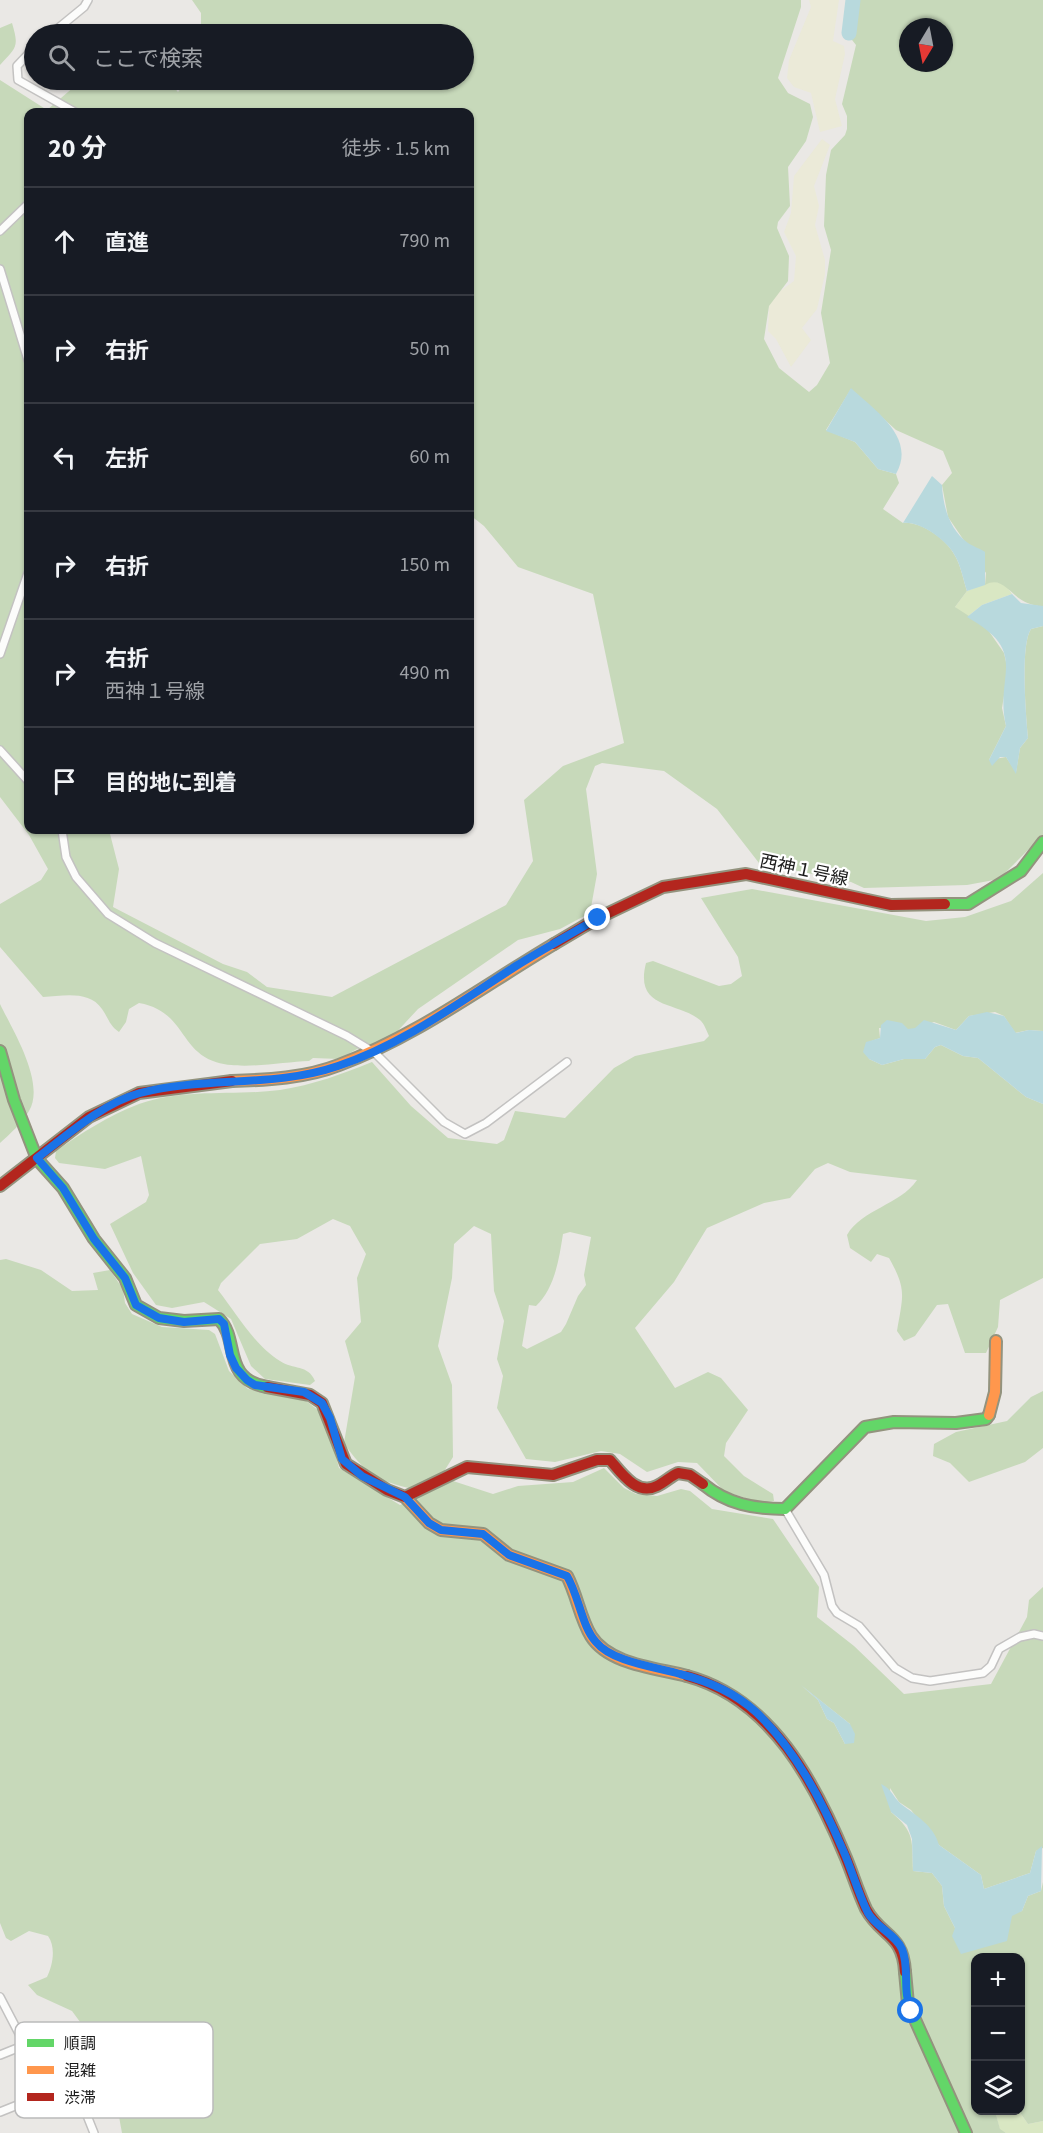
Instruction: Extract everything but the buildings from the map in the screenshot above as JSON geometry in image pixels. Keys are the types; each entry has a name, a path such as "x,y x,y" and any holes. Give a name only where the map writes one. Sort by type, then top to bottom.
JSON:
{"street":[{"path":"63,24 84,7 88,0"},
{"path":"24,59 18,66 18,80 24,83"},
{"path":"36,90 68,108"},
{"path":"0,231 24,208"},
{"path":"0,269 24,347"},
{"path":"0,654 24,585"},
{"path":"0,750 24,777"},
{"path":"63,834 66,857 76,877 108,914 155,943 347,1036 372,1051 444,1122 465,1134 486,1123 567,1062"},
{"name":"西神１号線","path":"0,1186 89,1118 139,1093 215,1082 278,1079 338,1066 372,1051 424,1026 518,965 598,918 663,887 746,874 891,905 968,904 1021,871 1043,842"},
{"path":"0,1051 14,1100 37,1158 63,1188 94,1239 125,1278 136,1305 159,1318 184,1322 219,1319 224,1324 233,1361 247,1380 255,1385 310,1395 322,1403 330,1418 346,1464 379,1486 405,1497 429,1523 441,1530 483,1534 509,1555 567,1576 582,1608 589,1633 597,1644 647,1667 718,1686 754,1710 771,1727 793,1756 814,1793 842,1847 869,1913 878,1926 901,1947 905,1961 905,1992 908,2004 966,2133"},
{"path":"405,1497 418,1493 467,1467 553,1474 597,1460 610,1460 622,1477 634,1486 647,1490 655,1488 678,1473 687,1474 727,1501 746,1508 785,1509 865,1427 879,1422 958,1423 986,1419 992,1408 996,1341"},
{"path":"785,1509 824,1575 832,1606 837,1613 860,1626 895,1668 912,1678 930,1681 983,1673 991,1666 999,1649 1020,1637 1034,1634 1043,1636"},
{"path":"0,1998 15,2026"},
{"path":"0,2055 15,2049"},
{"path":"0,2112 15,2106"},
{"path":"88,2118 94,2133"}],"green space":[{"path":"192,0 801,0 801,7 778,78 788,93 810,104 813,117 806,141 788,167 790,206 778,222 777,228 789,256 788,281 769,306 764,339 779,368 809,392 817,385 830,363 821,313 831,250 824,226 826,175 831,150 845,135 847,129 847,116 842,104 856,45 845,31 849,0 1043,0 1043,606 1032,605 1024,601 999,583 992,582 985,585 986,573 948,517 942,485 952,473 943,451 896,430 851,389 826,430 855,442 878,469 896,474 899,483 883,509 903,523 917,525 932,532 950,548 956,558 967,591 955,607 986,627 1004,653 1008,671 1002,708 1006,726 989,760 1006,757 1016,772 1020,748 1028,738 1025,665 1028,637 1031,629 1043,626 1043,835 1005,873 994,880 967,885 864,888 851,882 759,863 717,809 664,771 602,763 595,766 586,789 597,874 590,913 560,929 518,940 418,1009 392,1037 357,1049 339,1059 313,1058 309,1061 260,1065 223,1064 213,1061 193,1048 173,1021 154,1007 139,1003 129,1009 126,1022 119,1032 97,1003 90,999 67,995 43,997 0,947 0,904 41,880 48,869 28,834 110,834 119,869 113,907 223,964 247,972 267,987 332,997 506,905 533,861 524,800 563,766 624,743 593,594 518,567 484,526 474,518 474,108 49,108 70,90 176,90 178,92 180,90 474,90 474,24 201,24 201,13"},
{"path":"809,0 839,0 833,41 844,46 845,54 835,99 842,126 820,132 811,93 794,87 787,78 789,60 811,7"},
{"path":"12,23 15,46 0,65 0,28"},
{"path":"0,80 44,108 24,108 24,828 0,797"},
{"path":"822,139 830,145 814,186 819,206 815,225 825,260 825,274 817,309 802,328 811,340 791,367 776,339 768,331 769,306 775,295 794,281 796,256 784,232 791,213 794,176"},
{"path":"992,581 1005,584 1012,594 982,605 967,617 955,607 967,591"},
{"path":"1043,873 1043,1031 1029,1030 1015,1033 1004,1016 995,1012 969,1016 956,1030 934,1022 912,1030 879,1028 880,1038 866,1043 869,1059 882,1065 904,1059 925,1059 935,1047 941,1045 963,1056 978,1058 1026,1097 1043,1104 1043,1278 1000,1300 998,1327 986,1353 965,1353 948,1304 937,1305 915,1336 904,1341 897,1331 902,1301 901,1286 889,1258 877,1254 871,1262 850,1248 847,1235 854,1226 901,1195 917,1180 850,1172 828,1163 815,1169 790,1198 764,1203 707,1228 674,1282 635,1328 675,1388 708,1372 721,1378 748,1410 726,1443 724,1456 744,1476 773,1494 774,1501 761,1503 724,1491 697,1463 678,1462 647,1472 620,1454 601,1451 555,1462 526,1459 497,1408 503,1376 497,1359 504,1321 494,1291 491,1234 474,1226 454,1244 452,1278 438,1346 452,1385 453,1457 443,1473 414,1489 373,1475 358,1462 344,1443 355,1377 345,1341 361,1322 357,1278 366,1254 350,1226 333,1219 297,1239 260,1244 221,1283 218,1290 262,1347 285,1364 308,1372 315,1381 310,1385 265,1379 251,1366 231,1319 204,1302 172,1308 156,1305 133,1273 110,1224 146,1202 149,1195 141,1156 105,1169 59,1163 55,1158 56,1151 86,1131 117,1113 139,1104 192,1094 263,1092 292,1088 327,1079 372,1062 411,1106 448,1138 497,1144 504,1140 515,1111 565,1118 614,1068 635,1056 704,1041 709,1036 700,1020 652,997 646,989 644,978 646,963 653,961 719,986 731,984 742,976 738,957 701,898 752,889 926,921 965,917 1011,901","holes":["570,1232 591,1237 584,1275 586,1285 578,1296 561,1332 527,1349 522,1346 529,1305 536,1306 548,1291 555,1273 563,1234"]},
{"path":"0,1004 25,1056 33,1086 33,1099 29,1111 0,1143"},
{"path":"6,1259 41,1270 72,1291 98,1290 93,1273 110,1270 123,1289 125,1303 132,1314 162,1327 209,1330 215,1334 229,1371 248,1389 305,1400 319,1411 330,1434 339,1468 400,1505 453,1481 493,1494 518,1486 573,1482 604,1468 624,1488 636,1494 657,1496 681,1489 690,1491 712,1509 773,1519 819,1587 817,1617 854,1646 904,1694 991,1684 1027,1617 1029,1600 1043,1587 1043,1848 1036,1851 1030,1873 984,1889 981,1875 939,1845 911,1810 899,1802 890,1788 891,1812 904,1825 911,1838 913,1871 932,1873 942,1886 944,1906 955,1928 1022,1911 1028,1896 1041,1891 1043,1882 1043,2121 1028,2124 1022,2115 1025,2115 1025,1953 971,1953 971,2115 996,2115 1000,2129 1006,2133 122,2133 119,2118 213,2118 213,2022 80,2022 72,2011 37,1995 28,1985 47,1977 53,1951 48,1936 29,1931 11,1941 6,1938 0,1923 0,1260","holes":["802,1686 850,1724 845,1744 834,1723 827,1719 818,1700"]},
{"path":"1043,1391 1043,1448 1025,1462 969,1482 950,1463 933,1456 934,1444 956,1432 1007,1421 1031,1397"},
{"path":"996,2115 1022,2115 1028,2124 1043,2121 1043,2133 1006,2133 1000,2130"}],"water":[{"path":"851,388 881,415 897,436 901,448 901,461 896,474 878,469 855,442 826,431"},
{"path":"932,476 942,485 948,517 956,531 968,543 985,552 985,585 967,591 956,558 945,543 924,528 903,523"},
{"path":"1012,594 1021,603 1043,606 1043,626 1031,629 1028,637 1025,681 1028,738 1020,748 1016,774 1006,757 1000,757 992,766 989,760 1006,726 1004,654 998,642 987,630 967,617 982,605"},
{"path":"987,1012 1004,1016 1016,1033 1029,1030 1043,1031 1043,1104 1026,1097 978,1058 963,1056 941,1045 935,1047 925,1059 904,1059 882,1065 869,1059 863,1052 866,1042 880,1038 881,1025 887,1020 902,1023 908,1029 915,1028 924,1020 956,1030 969,1016"},
{"path":"801,1685 850,1724 855,1734 854,1743 845,1744 834,1723 827,1719 818,1700"},
{"path":"881,1784 929,1827 939,1845 981,1875 984,1889 1030,1873 1036,1851 1042,1846 1041,1891 1028,1896 1022,1911 1012,1916 1007,1941 961,1954 952,1936 955,1928 944,1906 942,1886 932,1873 913,1871 912,1839 907,1825 891,1812"}],"waterway":[{"path":"849,33 853,0"}],"traffic: fast":[{"path":"945,904 968,904 1021,871 1043,842"},
{"path":"0,1051 14,1100 37,1159 63,1188 94,1239 125,1278 136,1305 159,1318 184,1321 219,1319 229,1337 237,1368 253,1383 267,1387"},
{"path":"703,1484 731,1501 762,1508 785,1509 865,1427 894,1422 956,1423 986,1419 989,1415"},
{"path":"905,1972 908,2004 966,2133"}],"traffic: slow":[{"path":"232,1081 300,1076 339,1065 368,1053 423,1025 554,944"},
{"path":"989,1415 995,1392 996,1341"},
{"path":"405,1497 429,1523 441,1530 483,1534 509,1555 567,1576 591,1636 599,1646 610,1653 635,1664 687,1676"}],"traffic: jam":[{"path":"554,944 598,918 663,887 746,874 891,905 945,904"},
{"path":"0,1186 89,1117 139,1093 232,1081"},
{"path":"267,1387 310,1395 322,1403 346,1464 387,1490 405,1497 467,1467 553,1475 597,1460 610,1460 630,1482 643,1488 657,1486 678,1473 690,1475 703,1484"},
{"path":"687,1676 717,1687 743,1704 766,1724 787,1748 820,1801 866,1909 878,1925 896,1942 903,1959 905,1972"}],"route":[{"path":"598,918 518,965 424,1026 338,1066 278,1079 215,1082 139,1093 89,1118 37,1158 63,1188 94,1239 125,1278 136,1305 159,1318 184,1322 219,1319 224,1324 230,1355 236,1368 255,1385 304,1392 322,1403 336,1434 342,1459 362,1476 405,1497 429,1523 441,1530 483,1534 496,1547 509,1555 526,1559 567,1576 582,1608 589,1633 597,1644 608,1651 647,1667 679,1673 718,1686 754,1710 771,1727 793,1756 814,1793 842,1847 869,1913 878,1926 901,1947 905,1961 905,1992 911,2011"}]}
